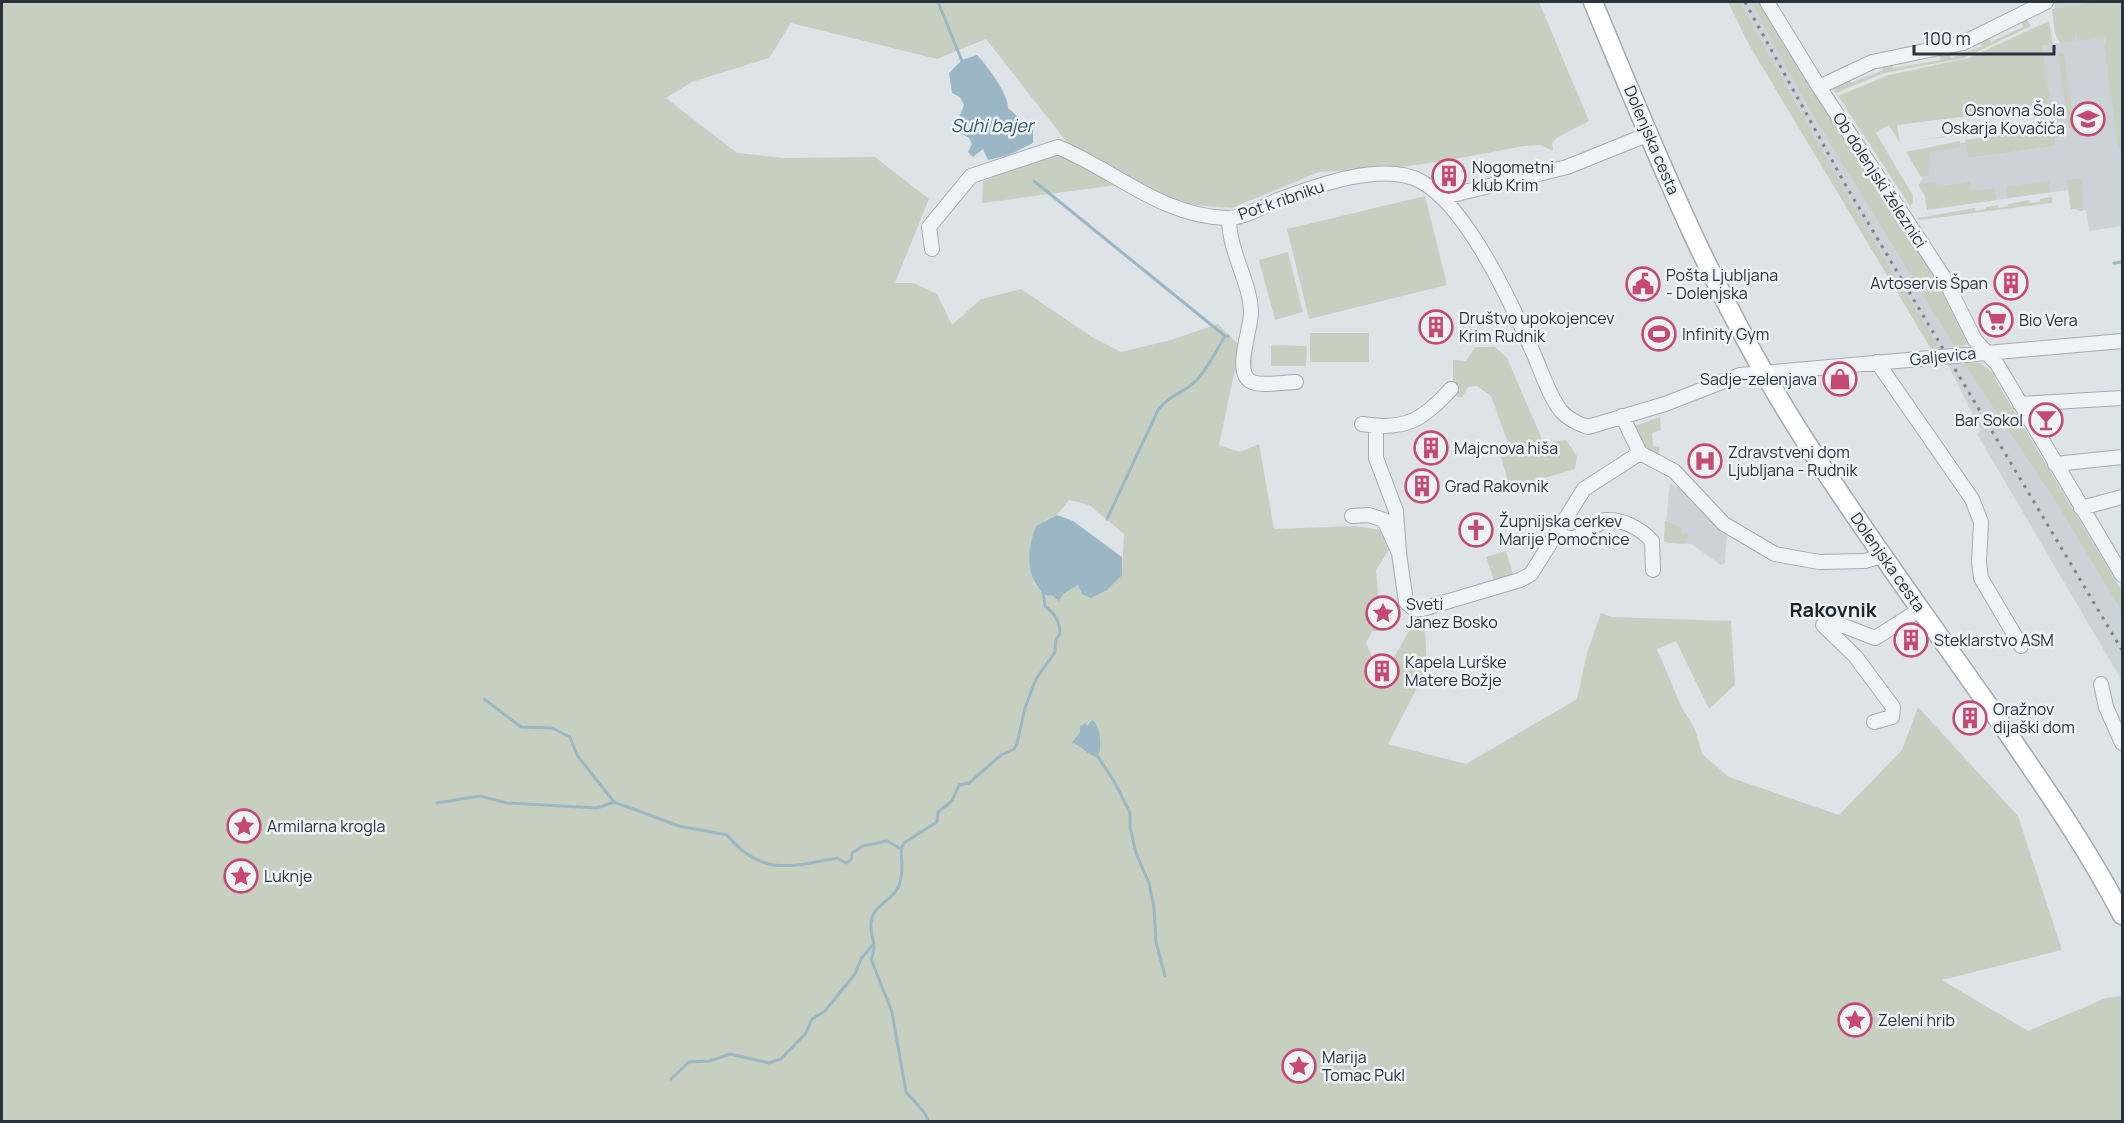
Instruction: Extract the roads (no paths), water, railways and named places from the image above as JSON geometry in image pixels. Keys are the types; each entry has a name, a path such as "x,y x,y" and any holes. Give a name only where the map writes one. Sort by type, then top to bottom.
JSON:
{"main road":[{"name":"Dolenjska cesta","path":"1593,2 1719,293 1763,373 1806,442 2058,806 2120,903"}],"street":[{"name":"Ob dolenjski železnici","path":"1767,2 1819,87 1943,276 1975,340 1997,364 2081,508 2119,561 2122,575"},
{"path":"1819,87 1872,62 1963,43 2046,2"},
{"path":"1649,134 1567,167 1444,197 1510,300 1554,401 1562,413 1588,427 1665,404 1731,378 1763,373"},
{"name":"Pot k ribniku","path":"932,249 929,228 971,176 1058,147 1137,191 1180,211 1229,218 1313,187 1349,178 1383,174 1404,174 1421,181 1444,197"},
{"path":"1229,218 1231,243 1251,312 1243,360 1244,373 1249,380 1257,383 1296,382"},
{"name":"Galjevica","path":"1763,373 2122,341"},
{"path":"1877,362 1972,499 1981,522 1979,562 1981,578 2021,646"},
{"path":"1362,424 1376,427 1402,425 1427,415 1451,389"},
{"path":"2020,404 2122,398"},
{"path":"1622,416 1640,453 1674,471 1724,524 1775,554 1819,562 1865,561 1884,555"},
{"path":"1376,427 1376,458 1396,511 1406,602 1414,609 1422,609 1527,577 1584,489 1640,453"},
{"path":"2055,464 2122,457"},
{"path":"2081,508 2122,497"},
{"path":"1352,516 1369,515 1384,520 1399,553"},
{"path":"1556,534 1573,539 1605,520 1627,523 1641,530 1652,541 1653,570"},
{"path":"1874,722 1892,717 1893,707 1855,656 1823,625 1832,621 1875,638 1921,609"},
{"path":"2101,684 2106,707 2122,743"}],"water":[{"name":"Suhi bajer","path":"977,55 1001,88 1008,108 1033,130 1033,143 1009,155 988,160 983,149 973,157 968,152 972,144 969,138 962,134 966,126 958,120 964,105 960,97 952,93 949,73 962,60"},
{"path":"1057,515 1073,521 1122,557 1122,575 1107,590 1091,598 1082,594 1078,585 1063,594 1059,601 1040,590 1031,574 1030,555 1033,535 1036,526"},
{"path":"1092,720 1100,737 1098,757 1072,743 1080,732 1080,726 1085,723 1087,726"}],"waterway":[{"path":"938,2 962,61"},
{"path":"1034,181 1225,336"},
{"path":"2114,263 2122,262"},
{"path":"1107,519 1158,410 1167,400 1196,381 1225,336 1228,336"},
{"path":"484,699 521,727 552,728 570,737 577,755 614,802 679,826 727,835 739,848 764,863 791,865 837,858 846,863 851,860 852,853 863,846 887,841 901,849 904,843 937,822 938,812 952,801 959,785 969,783 1001,755 1014,749 1036,679 1055,652 1056,639 1060,634 1056,618 1045,606 1043,591"},
{"path":"1098,757 1114,781 1130,813 1130,827 1136,853 1149,883 1154,908 1156,942 1165,976"},
{"path":"437,803 480,796 507,803 597,808 614,802"},
{"path":"901,849 902,870 899,886 872,917 874,950 871,959 892,1012 906,1092 924,1112 929,1122"},
{"path":"671,1079 689,1062 710,1061 730,1054 769,1063 781,1059 806,1033 812,1019 825,1011 855,974 861,959 874,943"}],"railway":[{"path":"1745,2 1845,184 2122,650"}],"place":[{"name":"Osnovna Šola Oskarja Kovačiča","path":"2088,119"},
{"name":"Nogometni klub Krim","path":"1449,176"},
{"name":"Avtoservis Špan","path":"2011,283"},
{"name":"Pošta Ljubljana - Dolenjska","path":"1643,284"},
{"name":"Bio Vera","path":"1996,320"},
{"name":"Društvo upokojencev Krim Rudnik","path":"1436,327"},
{"name":"Infinity Gym","path":"1659,334"},
{"name":"Sadje-zelenjava","path":"1840,379"},
{"name":"Bar Sokol","path":"2046,420"},
{"name":"Majcnova hiša","path":"1431,448"},
{"name":"Zdravstveni dom Ljubljana - Rudnik","path":"1705,461"},
{"name":"Grad Rakovnik","path":"1422,486"},
{"name":"Župnijska cerkev Marije Pomočnice","path":"1476,530"},
{"name":"Sveti Janez Bosko","path":"1383,613"},
{"name":"Steklarstvo ASM","path":"1911,640"},
{"name":"Kapela Lurške Matere Božje","path":"1382,671"},
{"name":"Oražnov dijaški dom","path":"1970,718"},
{"name":"Armilarna krogla","path":"244,826"},
{"name":"Luknje","path":"241,876"},
{"name":"Zeleni hrib","path":"1855,1020"},
{"name":"Marija Tomac Pukl","path":"1299,1066"}],"district":[{"name":"Rakovnik","path":"1833,610"}]}
